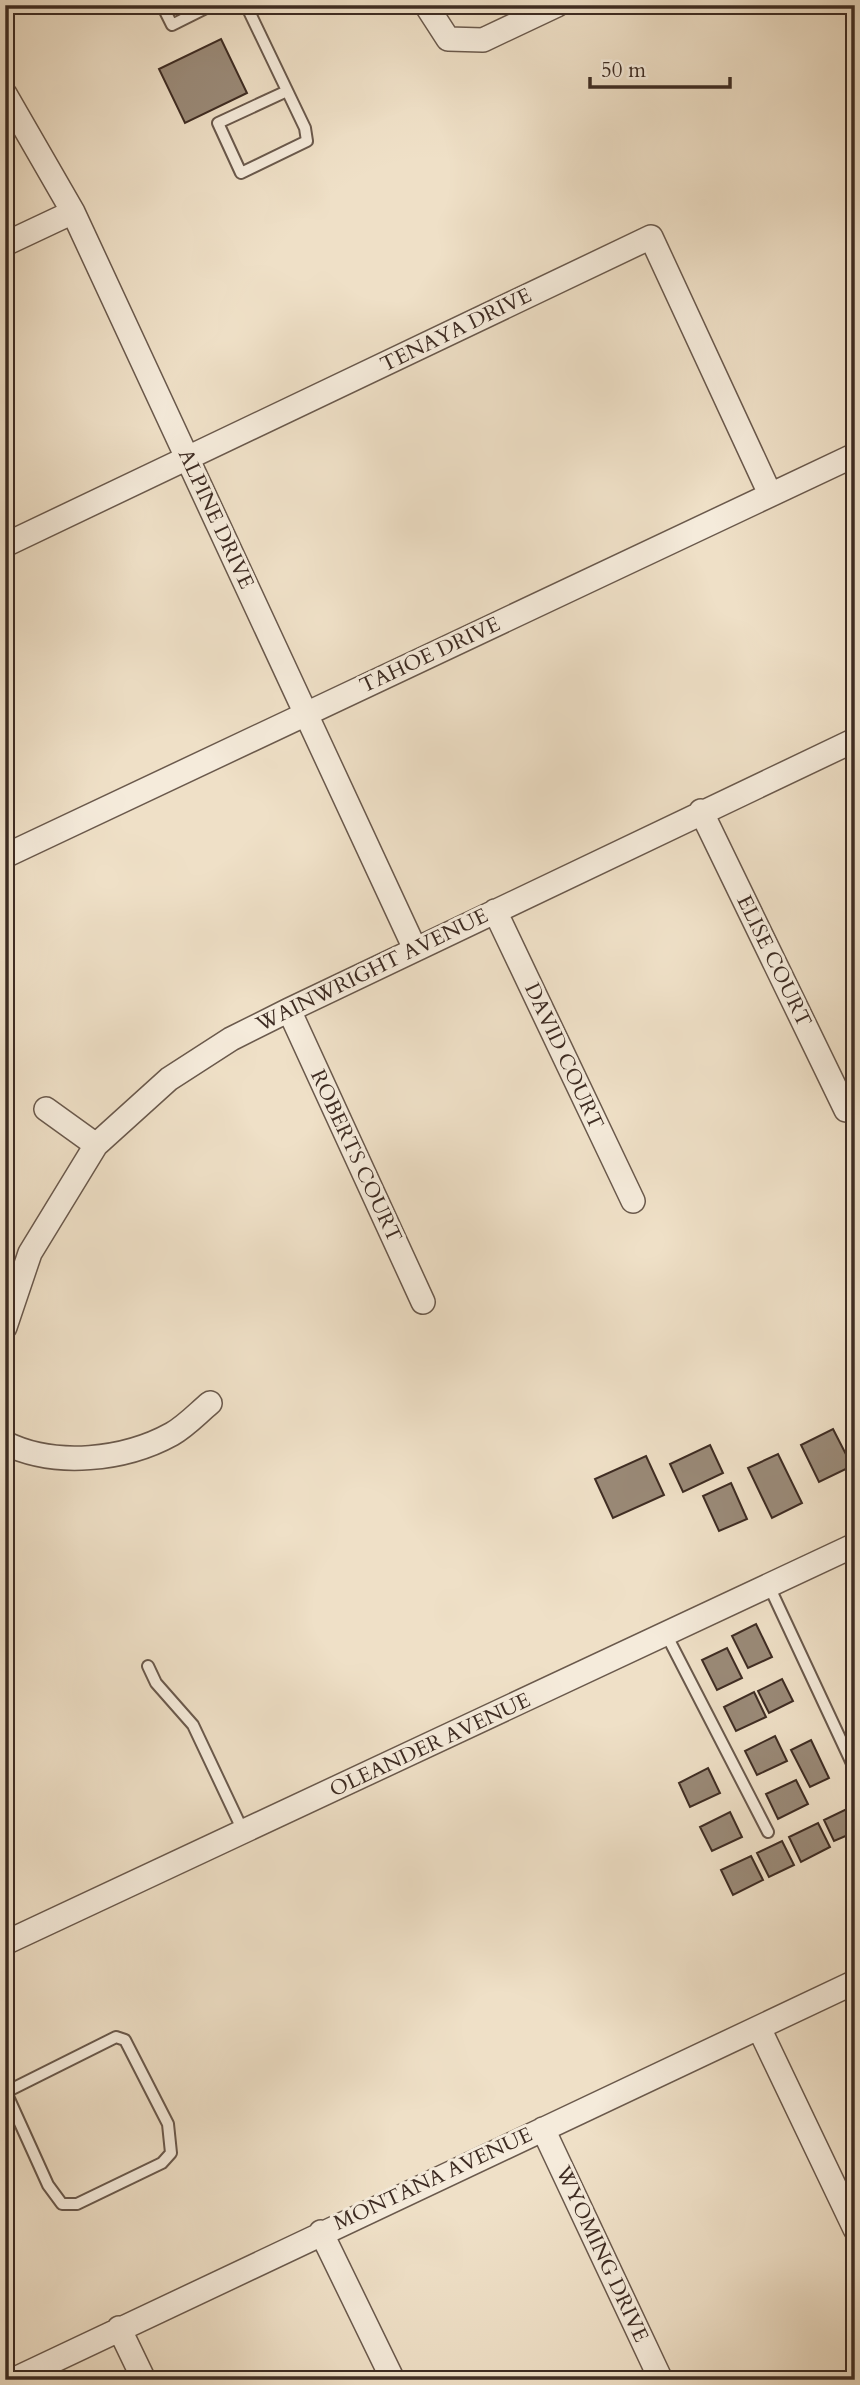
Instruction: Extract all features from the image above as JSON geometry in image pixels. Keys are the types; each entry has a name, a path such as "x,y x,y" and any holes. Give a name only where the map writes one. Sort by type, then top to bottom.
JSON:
{"street":[{"path":"426,5 448,39 483,40 557,5"},
{"name":"ALPINE DRIVE","path":"5,94 73,212 415,949"},
{"path":"5,244 73,212"},
{"name":"TENAYA DRIVE","path":"5,545 651,237 770,494"},
{"name":"TAHOE DRIVE","path":"5,856 855,455"},
{"name":"WAINWRIGHT AVENUE","path":"5,1327 30,1253 96,1144 169,1079 231,1039 289,1010 701,811 855,740"},
{"name":"ELISE COURT","path":"701,811 846,1110"},
{"name":"DAVID COURT","path":"495,911 633,1201"},
{"name":"ROBERTS COURT","path":"289,1010 423,1302"},
{"path":"46,1109 96,1144"},
{"path":"5,1444 51,1456 111,1455 138,1448 174,1433 209,1403"},
{"name":"OLEANDER AVENUE","path":"5,1943 855,1545"},
{"name":"MONTANA AVENUE","path":"13,2380 321,2232 855,1982"},
{"path":"758,2028 855,2229"},
{"name":"WYOMING DRIVE","path":"543,2129 661,2380"},
{"path":"321,2232 393,2380"},
{"path":"120,2328 144,2380"}],"lane":[{"path":"162,5 172,25 212,5"},
{"path":"246,5 305,128 307,141 241,173 218,123 287,91"},
{"path":"769,1586 855,1770"},
{"path":"666,1634 768,1832"},
{"path":"148,1666 156,1683 193,1725 244,1833"},
{"path":"116,2037 125,2040 168,2124 171,2153 163,2163 77,2204 62,2204 48,2185 6,2091 116,2037"}],"building":[{"path":"221,39 247,93 185,123 159,69"},
{"path":"833,1429 852,1466 819,1482 801,1445"},
{"path":"710,1445 723,1473 683,1492 670,1464"},
{"path":"778,1454 802,1503 772,1518 748,1468"},
{"path":"646,1456 664,1495 613,1518 595,1479"},
{"path":"731,1483 747,1519 719,1531 703,1496"},
{"path":"756,1624 772,1657 748,1668 732,1636"},
{"path":"727,1648 742,1678 717,1690 702,1660"},
{"path":"782,1679 793,1701 769,1713 758,1691"},
{"path":"754,1692 766,1717 736,1731 724,1707"},
{"path":"775,1736 787,1761 757,1775 745,1751"},
{"path":"811,1740 829,1778 810,1787 791,1750"},
{"path":"708,1768 720,1793 690,1807 679,1783"},
{"path":"796,1780 808,1804 778,1819 766,1794"},
{"path":"855,1805 855,1832 834,1841 824,1820"},
{"path":"730,1812 742,1837 712,1851 700,1827"},
{"path":"818,1823 830,1847 801,1862 789,1837"},
{"path":"782,1841 794,1865 769,1877 757,1853"},
{"path":"751,1856 763,1880 733,1895 721,1870"}]}
